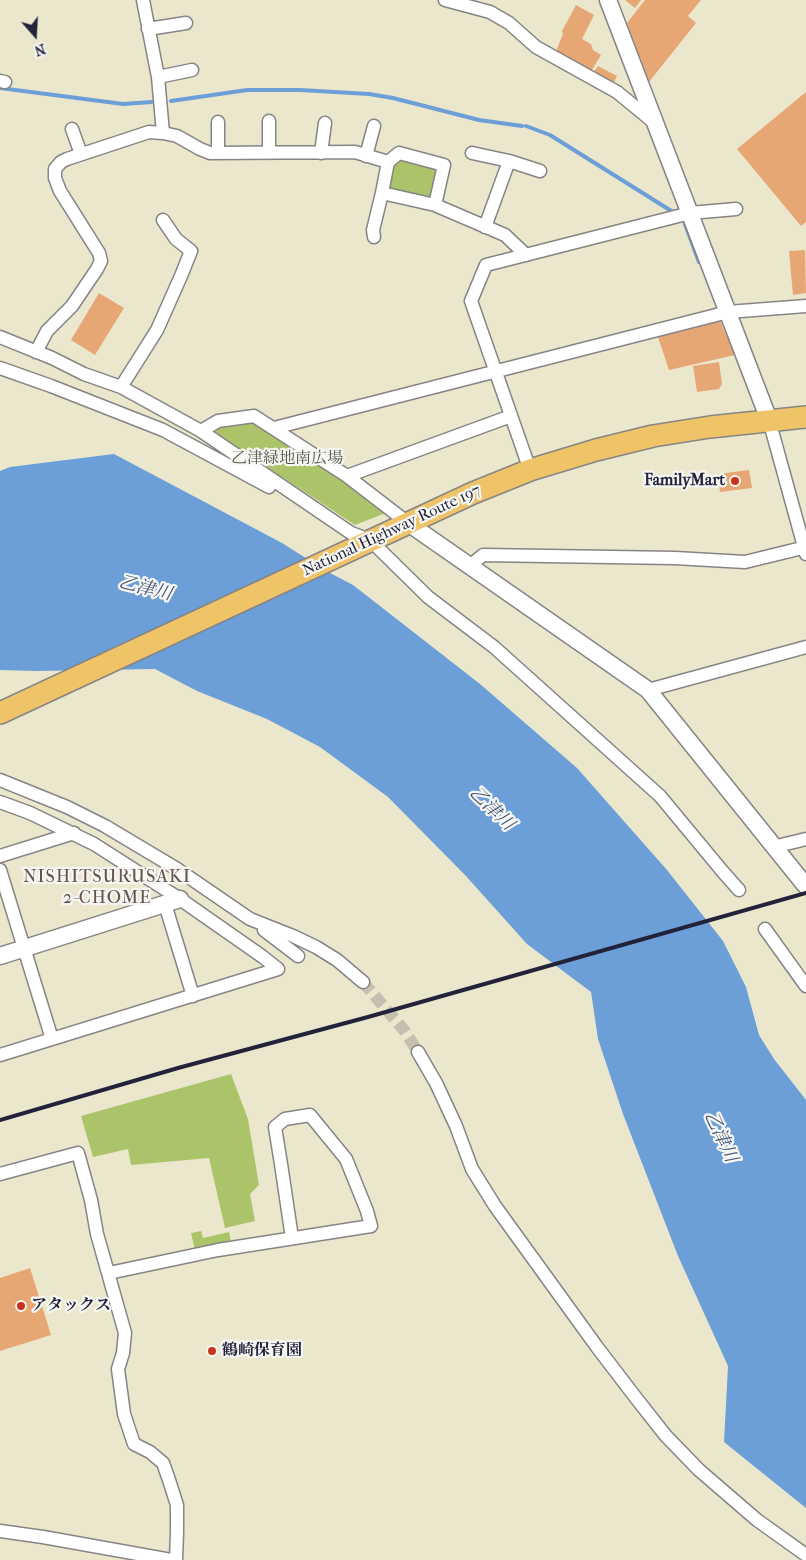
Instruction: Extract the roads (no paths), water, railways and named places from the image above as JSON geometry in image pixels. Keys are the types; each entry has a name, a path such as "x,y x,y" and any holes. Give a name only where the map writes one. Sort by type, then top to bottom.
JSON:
{"highway":[{"name":"National Highway Route 197","path":"0,714 370,540 473,493 530,470 596,450 653,436 710,427 806,417"}],"street":[{"path":"143,0 158,77 163,132"},
{"path":"445,0 490,12 509,23 536,47 617,92 656,124"},
{"path":"471,565 483,555 666,558 745,562 805,549 769,420 608,0"},
{"path":"148,29 186,23"},
{"path":"158,77 192,70"},
{"path":"269,153 270,121"},
{"path":"218,122 218,153"},
{"path":"322,153 324,123"},
{"path":"366,156 374,126"},
{"path":"72,129 81,154"},
{"path":"36,352 47,331 72,306 101,261 97,249 60,191 55,169 61,162 144,134 163,132 177,136 205,151 218,153 355,152 388,162"},
{"path":"374,237 372,230 388,162 399,153 444,165 435,205"},
{"path":"472,153 508,161 540,172"},
{"path":"485,227 508,161"},
{"path":"382,193 435,205 505,235 526,255"},
{"path":"530,470 471,301 486,265 690,214 736,209"},
{"path":"121,387 156,330 191,251 176,239 163,220"},
{"path":"274,428 728,312 806,306"},
{"path":"0,337 84,374 121,387 201,431 352,533 370,540 428,597 494,647 660,796 740,890"},
{"path":"0,368 163,430 265,484 282,495 306,503"},
{"path":"201,431 218,422 254,416 347,476 408,523 471,565 648,690 805,885"},
{"path":"347,476 511,416"},
{"path":"648,690 806,647"},
{"path":"0,780 60,804 105,826 177,869 250,919 298,956"},
{"path":"0,802 74,833 94,844 173,901 263,957 278,969 0,1055"},
{"path":"0,856 74,833"},
{"path":"773,847 806,839"},
{"path":"0,870 52,1039"},
{"path":"0,956 173,901"},
{"path":"173,901 192,996"},
{"path":"250,919 316,947 338,960 363,982"},
{"path":"765,929 806,986"},
{"path":"418,1052 436,1083 456,1126 472,1169 581,1324 636,1398 666,1436 699,1470 757,1520 806,1555"},
{"path":"109,1273 218,1250 371,1226 346,1158 310,1115 285,1119 275,1128 292,1238"},
{"path":"0,1174 78,1153 125,1333 123,1353 118,1369 124,1414 134,1444 150,1452 163,1463 170,1480 176,1505 176,1560"},
{"path":"0,1531 43,1536 171,1560"}],"water":[{"name":"乙津川","path":"114,454 282,543 328,572 353,585 480,684 577,768 667,870 723,941 746,987 759,1035 774,1059 806,1100 806,1508 724,1442 728,1366 678,1256 623,1114 598,1039 591,992 527,944 465,875 388,797 320,747 267,719 197,691 155,669 0,670 0,471 10,467"}],"waterway":[{"path":"0,88 123,104 152,102"},
{"path":"171,101 247,90 300,90 369,94 393,98 479,120 522,126"},
{"path":"526,126 550,135 673,212"},
{"path":"685,224 699,262"}],"tunnel":[{"path":"363,982 404,1030 418,1052"}],"railway":[{"path":"0,1120 178,1068 368,1017 806,893"}],"place":[{"name":"FamilyMart","path":"735,481"},
{"name":"アタックス","path":"21,1306"},
{"name":"鶴崎保育園","path":"212,1351"}],"district":[{"name":"NISHITSURUSAKI 2-CHOME","path":"107,888"}],"park label":[{"name":"乙津緑地南広場","path":"287,459"}]}
